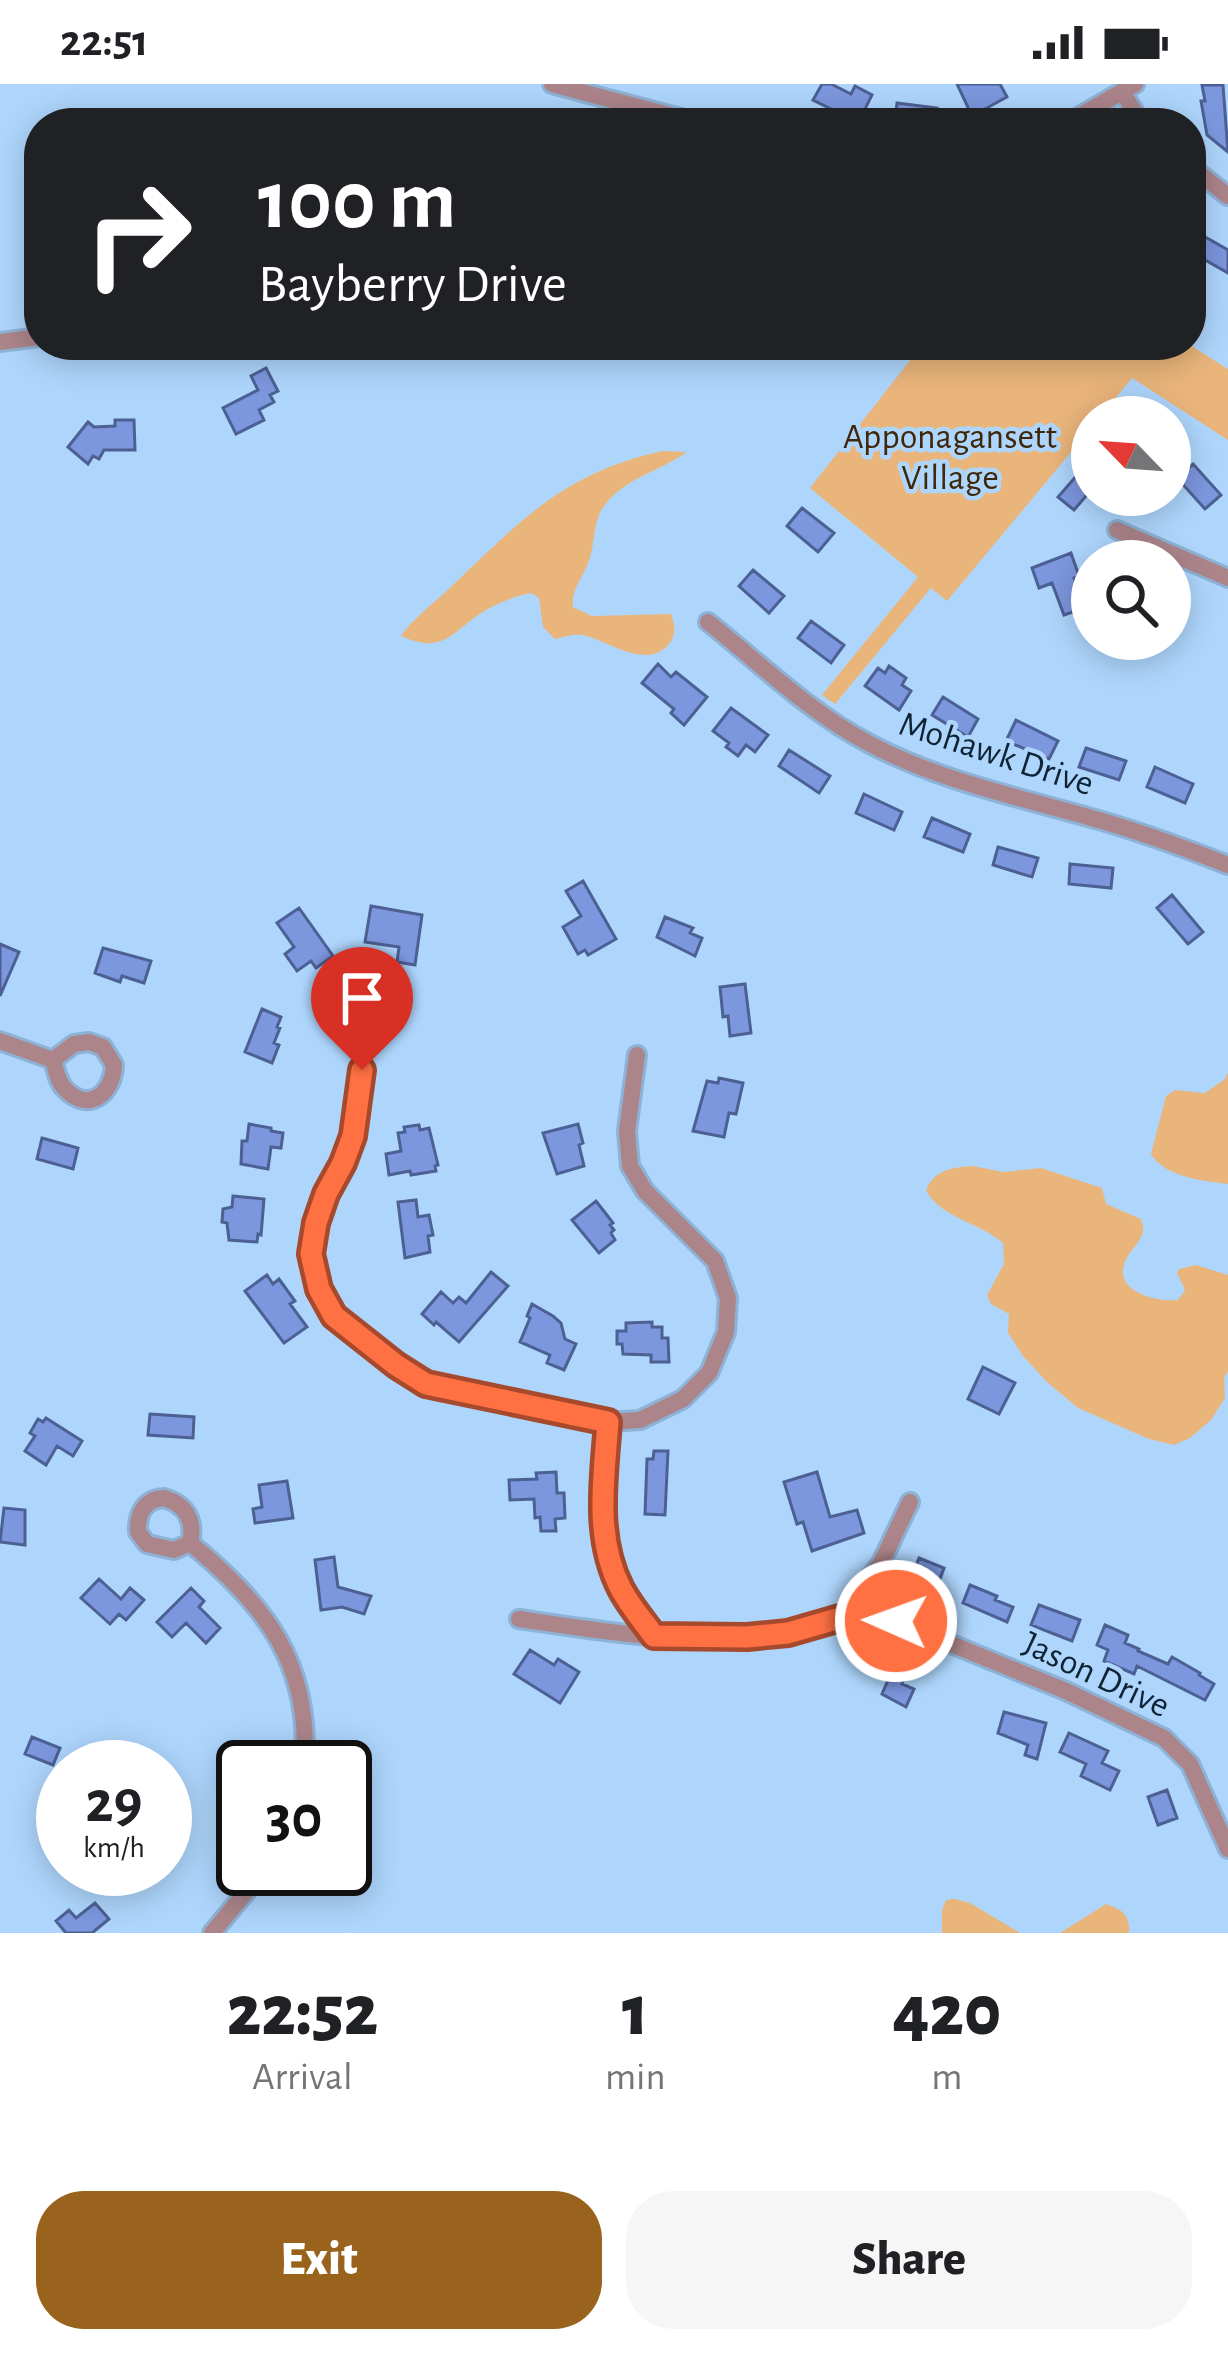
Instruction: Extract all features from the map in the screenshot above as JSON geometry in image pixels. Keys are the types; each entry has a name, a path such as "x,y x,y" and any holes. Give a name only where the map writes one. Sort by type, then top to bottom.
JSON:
{"street":[{"path":"552,84 642,108"},
{"path":"1093,108 1128,87"},
{"path":"1117,530 1228,578"},
{"name":"Mohawk Drive","path":"708,622 809,706 920,768 1159,838 1228,865"},
{"path":"0,1041 52,1060"},
{"path":"362,1070 353,1136 326,1194 311,1254 319,1289 334,1316 426,1384 608,1422 640,1420 682,1399 709,1373 726,1332 728,1298 715,1261 645,1191 630,1166 627,1131 637,1055"},
{"path":"608,1422 602,1512 609,1562 622,1592 654,1636"},
{"path":"851,1617 859,1591 881,1563 910,1502"},
{"path":"190,1543 244,1591 276,1636 301,1693 305,1740"},
{"name":"Jason Drive","path":"519,1619 654,1636 729,1638 775,1635 851,1617 882,1618 915,1628 1164,1738 1189,1761 1228,1849"},
{"path":"212,1933 243,1896"}],"green space":[{"name":"Apponagansett Village","path":"1206,355 1228,369 1228,440 1191,416 1191,396 1160,396 1132,378 1117,396 1071,396 1071,452 947,601 931,588 835,704 822,695 918,577 810,488 910,360 1206,360"},
{"path":"662,451 687,452 630,483 602,509 573,607 592,616 671,614 674,634 662,650 641,655 580,635 555,639 543,627 539,598 531,593 491,607 438,642 401,636 502,538 548,501 598,472"},
{"path":"1228,1073 1228,1184 1165,1168 1151,1154 1166,1096 1175,1090 1205,1093"},
{"path":"973,1166 1003,1172 1041,1168 1102,1188 1106,1204 1141,1219 1141,1237 1123,1272 1125,1281 1139,1293 1178,1300 1185,1290 1179,1269 1196,1265 1228,1275 1225,1398 1211,1420 1174,1445 1078,1408 1048,1383 1008,1333 1009,1314 991,1304 987,1295 1004,1264 1003,1243 942,1208 926,1191 939,1174"},
{"path":"955,1899 1020,1933 942,1933 942,1910 946,1900"},
{"path":"1106,1904 1124,1914 1129,1933 1060,1933"}],"building":[{"path":"822,84 851,94 855,86 872,95 866,108 829,108 813,100"},
{"path":"957,84 1000,84 1007,97 987,108 968,108"},
{"path":"1202,85 1223,85 1228,152 1207,135 1206,108 1201,101 1205,101"},
{"path":"897,103 937,108 896,108"},
{"path":"1206,237 1228,250 1228,273 1206,261"},
{"path":"266,368 278,391 270,395 274,402 259,410 264,420 236,434 223,408 258,390 251,376"},
{"path":"115,420 134,420 135,450 104,450 88,464 68,447 88,422 94,427 115,426"},
{"path":"1191,466 1221,495 1205,509 1191,494"},
{"path":"1071,482 1071,508 1058,497"},
{"path":"802,508 834,533 818,552 787,526"},
{"path":"1071,553 1071,613 1064,615 1052,583 1039,588 1032,568"},
{"path":"753,570 784,596 769,613 739,586"},
{"path":"811,621 844,645 831,663 798,638"},
{"path":"658,664 707,697 684,725 671,713 674,709 642,683"},
{"path":"889,666 906,678 902,685 911,691 899,710 865,686 878,668 885,673"},
{"path":"943,697 978,719 968,737 932,715"},
{"path":"731,708 768,735 755,752 746,745 738,756 713,731"},
{"path":"1016,720 1058,741 1049,759 1006,741"},
{"path":"1086,748 1126,761 1119,780 1079,767"},
{"path":"789,750 830,776 819,793 779,766"},
{"path":"1155,767 1193,784 1185,803 1147,787"},
{"path":"864,794 902,812 894,830 856,813"},
{"path":"932,818 970,834 963,852 924,837"},
{"path":"998,847 1038,858 1032,877 993,865"},
{"path":"1070,864 1113,868 1111,888 1069,884"},
{"path":"583,881 616,939 588,955 585,950 578,954 563,927 581,916 566,891"},
{"path":"1172,895 1203,932 1188,944 1157,908"},
{"path":"371,906 422,915 415,965 397,962 399,947 365,942"},
{"path":"299,908 333,956 316,968 311,961 297,971 285,954 294,947 277,923"},
{"path":"665,917 693,928 690,933 702,938 695,956 657,937"},
{"path":"0,944 19,952 0,996"},
{"path":"103,948 151,961 144,983 122,976 120,982 95,973"},
{"path":"745,984 751,1033 730,1036 720,987"},
{"path":"262,1009 281,1017 272,1063 245,1052"},
{"path":"719,1078 743,1083 736,1114 729,1113 724,1137 693,1131 707,1081 718,1083"},
{"path":"249,1124 283,1133 281,1148 271,1147 268,1169 241,1164"},
{"path":"578,1124 584,1166 557,1174 543,1133"},
{"path":"419,1125 420,1130 429,1128 436,1171 389,1175 386,1154 401,1151 398,1133"},
{"path":"42,1138 78,1148 73,1169 37,1159"},
{"path":"233,1196 264,1199 257,1242 229,1240 223,1209 232,1207"},
{"path":"416,1200 418,1217 429,1215 430,1252 405,1258 398,1202"},
{"path":"596,1201 613,1223 615,1240 599,1253 572,1220"},
{"path":"491,1272 508,1286 459,1342 422,1314 441,1292 453,1303 459,1297 466,1303"},
{"path":"267,1275 273,1284 279,1279 307,1327 284,1343 245,1291"},
{"path":"532,1304 561,1323 565,1339 576,1344 564,1370 547,1363 550,1355 520,1342"},
{"path":"652,1322 652,1327 662,1327 662,1338 668,1338 669,1362 651,1362 651,1355 623,1354 622,1344 617,1344 617,1331 626,1331 626,1323"},
{"path":"983,1367 1015,1383 999,1414 968,1399"},
{"path":"150,1414 194,1417 193,1438 148,1435"},
{"path":"46,1418 82,1441 73,1456 57,1446 46,1465 25,1451 35,1436 30,1433 38,1419"},
{"path":"654,1451 668,1451 665,1515 645,1514 647,1459 653,1459"},
{"path":"556,1472 557,1493 564,1493 565,1518 555,1519 556,1531 541,1531 534,1499 510,1500 509,1480 537,1479 536,1473"},
{"path":"817,1472 830,1517 857,1510 864,1533 812,1551 803,1522 797,1524 784,1482"},
{"path":"287,1481 293,1518 255,1523 253,1509 262,1507 259,1485"},
{"path":"4,1508 25,1510 25,1545 0,1542"},
{"path":"334,1557 338,1587 371,1596 364,1614 342,1607 321,1610 315,1560"},
{"path":"919,1558 944,1568 937,1587 910,1582"},
{"path":"99,1579 121,1599 130,1588 144,1600 126,1620 119,1614 110,1624 81,1598"},
{"path":"970,1585 1013,1607 1007,1622 963,1603"},
{"path":"191,1588 204,1601 199,1607 220,1628 206,1643 186,1623 172,1637 157,1622"},
{"path":"1039,1605 1080,1620 1072,1641 1031,1625"},
{"path":"1105,1625 1128,1635 1125,1643 1138,1651 1168,1664 1172,1657 1200,1673 1214,1684 1205,1700 1137,1666 1134,1674 1104,1661 1108,1650 1097,1645"},
{"path":"870,1646 904,1661 902,1667 908,1670 902,1684 914,1689 906,1707 882,1694 889,1678 862,1666"},
{"path":"530,1650 554,1665 558,1659 579,1672 560,1703 514,1674"},
{"path":"1004,1712 1046,1723 1037,1759 1025,1755 1028,1745 998,1733"},
{"path":"1069,1733 1108,1751 1102,1763 1119,1771 1110,1790 1081,1776 1086,1764 1060,1752"},
{"path":"32,1737 40,1740 36,1758 25,1754"},
{"path":"1167,1790 1177,1818 1158,1825 1148,1797"},
{"path":"95,1903 109,1919 92,1933 66,1933 56,1921 69,1910 76,1918"}],"route":[{"path":"362,1070 353,1136 326,1194 311,1254 319,1289 334,1316 426,1384 608,1422 602,1512 609,1562 622,1592 654,1636 747,1637 788,1633 840,1618 896,1621"}]}
